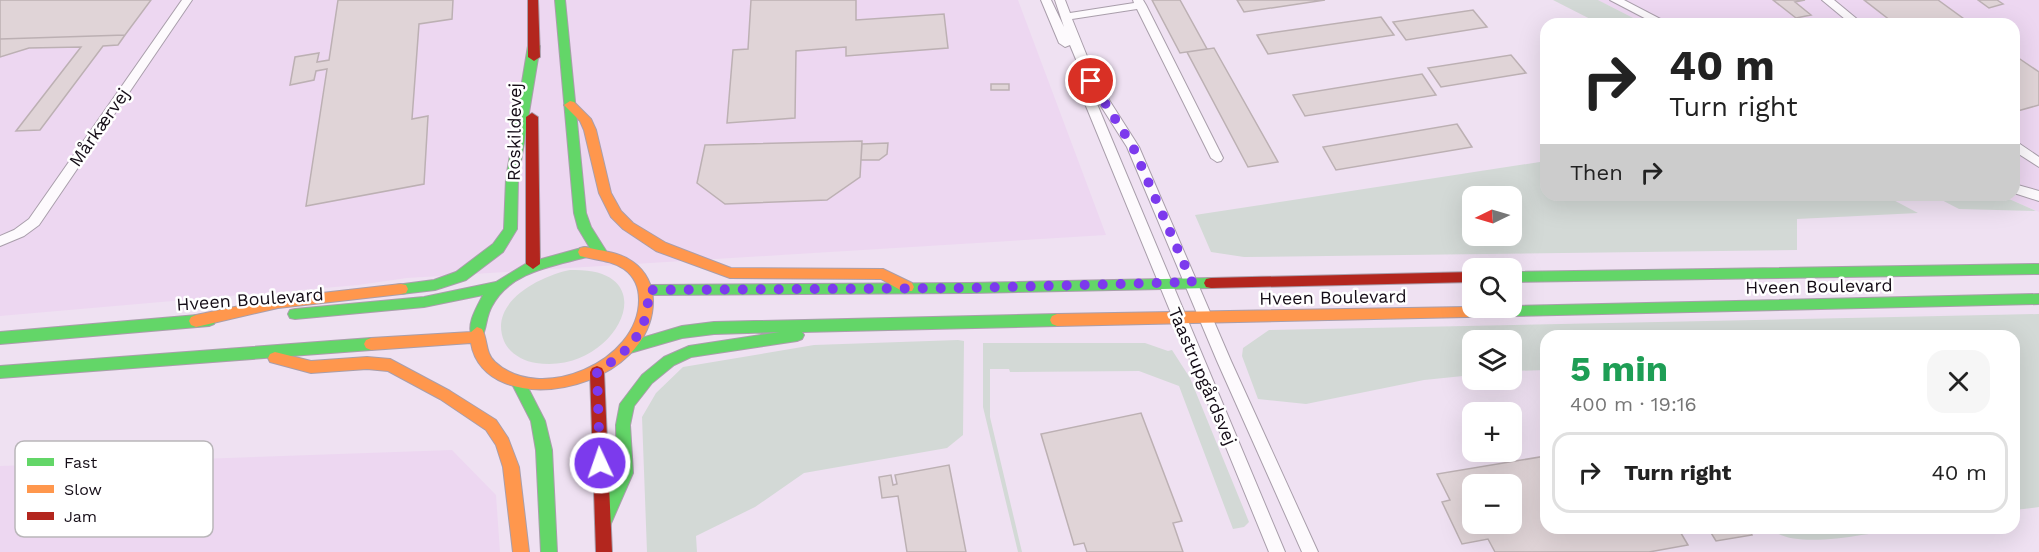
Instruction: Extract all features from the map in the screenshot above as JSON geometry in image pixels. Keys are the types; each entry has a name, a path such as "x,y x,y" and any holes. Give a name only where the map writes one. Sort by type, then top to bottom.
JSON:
{"main road":[{"name":"Roskildevej","path":"533,0 531,170 533,264"},
{"path":"560,0 580,213 585,228 601,254"},
{"path":"196,321 278,303 435,285 460,276 485,260 498,248 510,229 512,179 534,46"},
{"path":"570,105 586,120 609,204 617,217 631,229 667,249 714,269 730,273 883,274 908,288"},
{"path":"568,254 601,254 618,259 631,267 641,277 648,290 649,308 643,328 630,346 597,372 553,384 518,382 506,378 488,365 482,357 476,337 482,311 500,286 533,264 568,254"},
{"name":"Hveen Boulevard","path":"1522,277 2039,269"},
{"name":"Hveen Boulevard","path":"648,290 1462,278"},
{"name":"Hveen Boulevard","path":"0,338 399,306 449,300 500,286"},
{"name":"Hveen Boulevard","path":"630,346 682,332 714,328 2039,299"},
{"path":"603,523 625,473 623,425 627,404 647,379 669,361 689,352 774,340 844,325"},
{"path":"0,372 476,337"},
{"path":"258,354 311,367 367,363 390,365 445,394 491,425 503,443 511,467 521,552"},
{"path":"597,372 604,552"},
{"path":"518,382 538,421 544,450 549,552"}],"street":[{"name":"Mårkærvej","path":"0,241 19,233 34,222 187,0"},
{"name":"Taastrupgårdsvej","path":"1046,0 1277,552"},
{"name":"Taastrupgårdsvej","path":"1060,0 1091,81 1133,147 1310,552"},
{"path":"1615,0 1652,18"},
{"path":"1827,0 1850,18"},
{"path":"1065,17 1139,3 1217,158"},
{"path":"2020,149 2039,163"},
{"path":"2020,190 2039,196"}],"shaded area":[{"path":"0,0 1018,0 1106,235 407,278 358,285 0,316"},
{"path":"1553,0 1598,0 1633,18 1588,18"},
{"path":"1598,0 2039,0 2039,212 2014,201 2020,201 2020,18 1633,18"},
{"path":"1540,162 1540,201 1895,201 1918,213 1797,219 1797,250 1244,257 1211,252 1195,215"},
{"path":"1944,201 2014,201 2036,211 1959,209"},
{"path":"570,270 601,273 618,285 624,301 620,320 608,338 589,353 565,363 536,363 517,356 504,341 501,327 503,314 520,293 532,285"},
{"path":"2039,314 2039,507 2020,509 2020,330 1540,330 1540,370 1522,371 1522,330 1462,330 1462,376 1424,380 1306,404 1258,399 1242,356 1243,348 1269,330"},
{"path":"964,341 963,435 947,448 804,473 755,507 696,536 697,552 647,552 642,417 656,393 683,367 814,345"},
{"path":"983,343 1145,343 1168,351 1172,350 1190,378 1249,522 1244,527 1233,529 1179,386 1139,371 1010,372 1009,369 990,369 990,417 1022,552 1018,552 983,407"},
{"path":"452,450 496,495 500,552 0,552 0,466 15,465 15,537 213,537 213,458"},
{"path":"1779,534 1869,534 1813,540"}],"building":[{"path":"0,0 151,0 125,35 0,39"},
{"path":"338,0 453,0 452,19 419,24 412,119 428,116 424,184 306,206 327,69 316,71 314,80 290,85 295,57 319,53 317,62 329,60"},
{"path":"751,0 856,0 856,20 944,14 948,48 846,56 846,47 796,51 795,118 727,123 733,50 748,49"},
{"path":"1152,0 1180,0 1207,49 1180,53"},
{"path":"1237,0 1325,0 1244,12"},
{"path":"1773,0 1805,0 1795,2 1811,15 1796,18"},
{"path":"1864,0 1938,0 1963,18 1887,18"},
{"path":"1978,0 1997,0 2003,4 1989,8"},
{"path":"1473,10 1487,27 1406,40 1393,22"},
{"path":"1381,17 1394,35 1268,54 1257,35"},
{"path":"125,35 118,45 103,46 40,130 16,131 81,47 29,48 0,57 0,39"},
{"path":"1214,48 1278,162 1248,167 1187,52"},
{"path":"1511,55 1526,73 1441,87 1428,68"},
{"path":"2020,59 2039,72 2039,105 2020,110"},
{"path":"1422,74 1436,95 1305,116 1293,95"},
{"path":"991,84 1009,84 1009,90 991,90"},
{"path":"1457,124 1472,147 1336,170 1323,147"},
{"path":"862,141 860,177 827,200 725,204 697,183 705,145"},
{"path":"888,143 887,154 879,160 861,160 862,144"},
{"path":"1141,413 1182,521 1173,523 1183,552 1087,552 1084,543 1074,545 1041,434"},
{"path":"1540,457 1540,534 1682,534 1688,545 1649,552 1495,552 1488,539 1462,544 1442,502 1450,500 1437,474 1522,462 1522,460"},
{"path":"949,465 966,552 907,552 898,496 882,498 879,477 891,475 893,485 897,484 895,475"},
{"path":"1712,534 1752,535 1716,541"}],"traffic: fast":[{"path":"560,0 580,213 585,228 601,254"},
{"path":"401,289 435,285 461,276 498,248 510,229 512,179 534,46"},
{"path":"477,333 480,314 488,299 500,285 532,266 585,252"},
{"path":"1522,277 2039,269"},
{"path":"648,290 970,288 1211,283"},
{"path":"295,314 424,302 500,286"},
{"path":"1522,311 2039,299"},
{"path":"0,338 209,320"},
{"path":"630,347 682,332 714,328 1057,320"},
{"path":"603,523 625,473 623,425 627,404 647,379 669,361 689,352 797,335"},
{"path":"0,372 371,344"},
{"path":"518,382 538,421 544,450 549,552"}],"traffic: slow":[{"path":"570,105 585,119 590,130 605,193 616,214 628,226 661,247 730,273 883,274 907,287"},
{"path":"477,333 480,351 488,365 500,375 516,381 533,384 568,382 584,377 607,364 619,355 637,333 643,321 646,295 640,277 625,263 585,252"},
{"path":"196,321 278,303 401,289"},
{"path":"1057,320 1462,312"},
{"path":"371,344 476,337"},
{"path":"275,358 311,367 367,363 390,365 445,395 491,425 503,443 511,467 521,552"}],"traffic: jam":[{"path":"533,0 534,57"},
{"path":"532,117 533,264"},
{"path":"1211,283 1462,277"},
{"path":"597,372 604,552"}],"route":[{"path":"600,463 597,372 630,346 643,328 649,308 648,290 970,288 1192,282 1133,147 1091,81"}]}
